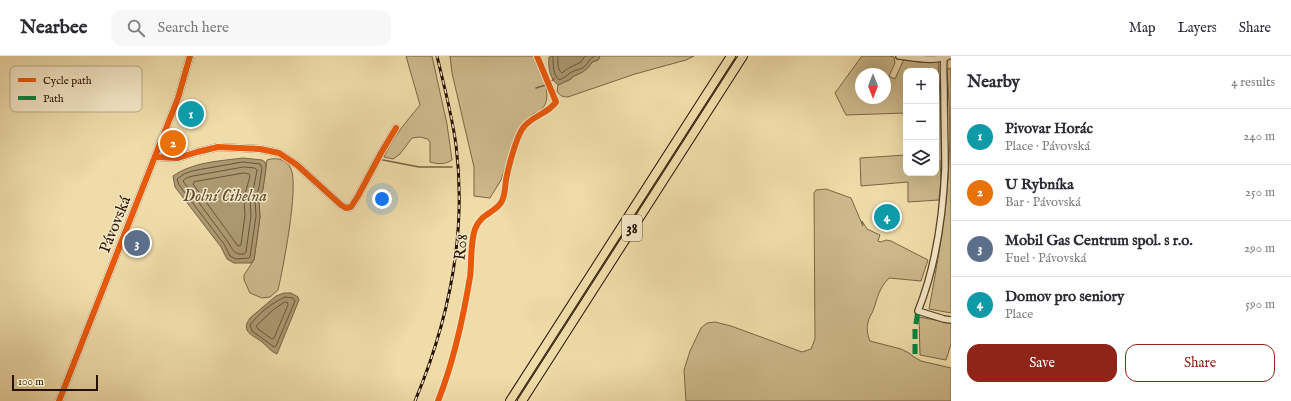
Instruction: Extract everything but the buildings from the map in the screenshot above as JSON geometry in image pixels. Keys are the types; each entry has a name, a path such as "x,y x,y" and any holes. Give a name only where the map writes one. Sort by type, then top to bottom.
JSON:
{"highway":[{"path":"695,112 727,56"},
{"name":"38","path":"510,401 731,56"},
{"name":"38","path":"522,401 744,56"}],"street":[{"name":"Pávovská","path":"59,401 178,98 190,56"},
{"path":"899,56 924,59 946,57 942,204 932,269 927,290 918,311 951,320"},
{"path":"155,157 178,158 218,147 260,149 279,153 297,165 346,208 351,207 358,196 396,128"}],"shaded area":[{"path":"406,56 432,56 447,124 452,160 447,163 438,164 430,162 430,142 428,139 420,137 412,138 400,154 393,159 384,157 396,136 420,105"},
{"path":"450,56 536,56 547,91 545,105 540,111 533,114 518,131 501,180 490,198 474,196 474,167 452,73"},
{"path":"600,56 694,56 686,60 635,74 568,97 559,94 557,91 558,85 588,68 592,62 598,60"},
{"path":"862,56 890,56 894,57 895,63 891,72 891,68 855,68 855,104 891,104 891,77 895,79 904,59 918,62 938,61 938,68 903,68 903,113 846,115 835,93"},
{"path":"951,68 951,313 929,309 939,254 948,179 950,137 947,69"},
{"path":"939,78 942,161 940,161 941,180 939,200 908,202 908,182 861,186 860,158 903,155 903,176 939,176"},
{"path":"267,160 282,160 291,169 293,178 292,209 278,290 270,297 262,298 250,293 244,280 244,275 254,260 260,217 259,200 263,189"},
{"path":"826,189 851,198 863,226 862,221 867,229 880,235 878,241 891,241 928,260 921,281 889,278 885,282 868,320 867,328 870,341 901,349 921,361 951,368 951,401 686,401 684,370 690,351 701,328 707,323 715,322 731,326 802,352 811,349 815,339 814,193 816,190"},
{"path":"919,317 951,323 951,344 946,360 920,355"}],"water":[{"path":"600,56 598,60 592,62 584,71 558,85 553,80 549,69 549,57"},
{"name":"Dolní Cihelna","path":"243,158 262,160 265,162 266,168 263,189 259,200 260,217 254,260 251,263 234,263 227,259 221,247 175,187 173,176 181,171 198,165"},
{"path":"284,293 291,293 298,297 299,300 277,354 249,333 246,327 250,318 276,296"}],"waterway":[{"path":"550,82 554,79"},
{"path":"536,88 546,85"},
{"path":"383,160 419,167 452,167"}],"railway":[{"path":"415,401 427,370 446,308 457,243 459,178 456,145 437,56"}],"marked path":[{"path":"915,354 915,329 918,311"}],"cycle path":[{"path":"59,401 178,98 190,56"},
{"name":"R08","path":"438,401 449,371 461,324 470,277 473,235 475,229 477,224 484,216 500,205 502,201 507,175 520,132 526,124 549,109 556,102 537,56"},
{"path":"155,157 178,158 218,147 260,149 279,153 297,165 346,208 351,207 358,196 396,128"}],"place":[{"name":"Pivovar Horác","path":"191,114"},
{"name":"U Rybníka","path":"173,143"},
{"name":"Domov pro seniory","path":"887,217"},
{"name":"Mobil Gas Centrum spol. s r.o.","path":"137,243"}]}
